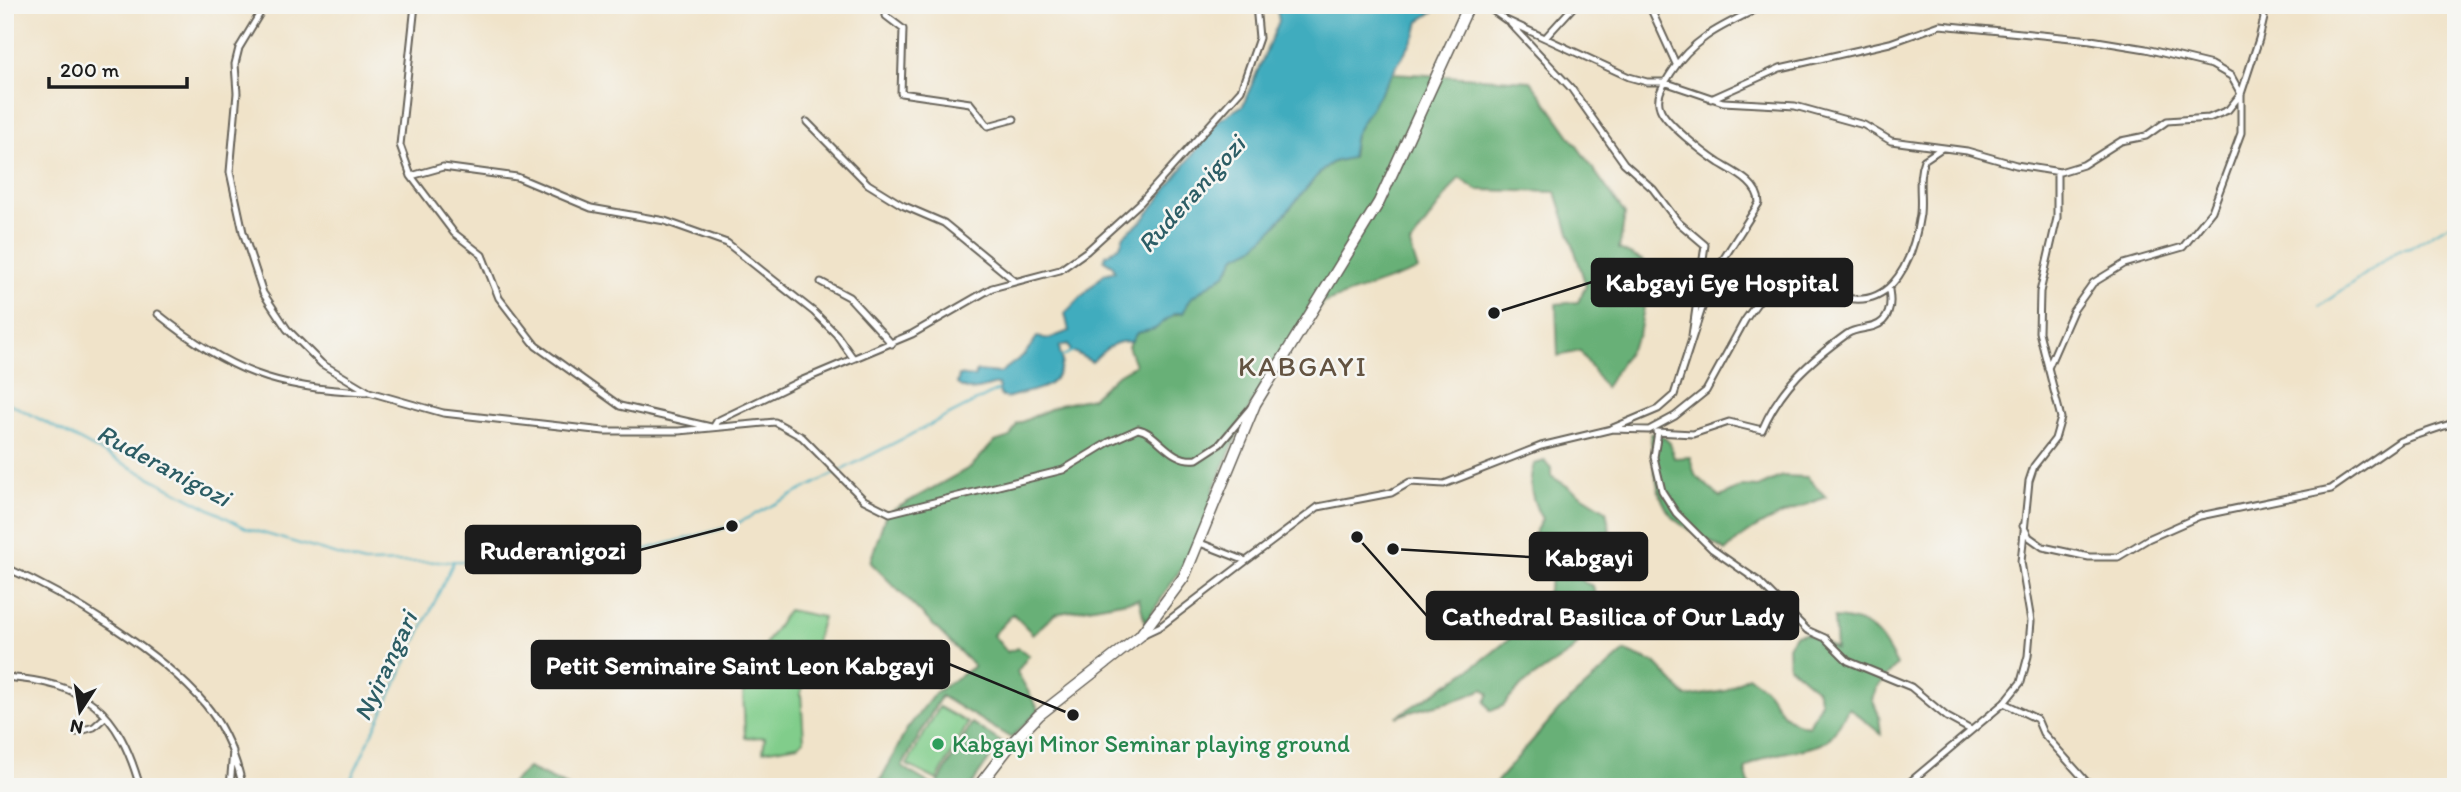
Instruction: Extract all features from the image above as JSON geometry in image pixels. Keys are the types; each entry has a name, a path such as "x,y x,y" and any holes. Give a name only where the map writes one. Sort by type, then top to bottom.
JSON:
{"highway":[{"path":"978,787 1012,743 1039,715 1140,636 1184,577 1255,404 1379,202 1469,5"}],"street":[{"path":"265,5 241,44 235,64 237,93 230,172 243,232 263,293 287,330 322,364 369,392"},
{"path":"415,5 400,145 411,176 454,233 482,255 499,298 536,346 620,406 712,427"},
{"path":"887,5 886,16 902,26 904,32 901,93 970,103 988,126 1014,119"},
{"path":"712,427 717,421 942,320 992,288 1059,270 1098,243 1140,203 1241,90 1259,38 1256,5"},
{"path":"1485,5 1506,20 1571,88 1624,163 1653,189 1674,218 1705,245 1694,307 1692,343"},
{"path":"1545,38 1575,5"},
{"path":"1649,5 1676,64"},
{"path":"1140,636 1161,626 1318,508 1391,493 1410,482 1444,484 1541,446 1612,429 1658,410 1674,395 1712,277 1757,208 1759,196 1751,184 1711,158 1664,115 1658,102 1664,82 1676,64 1710,31 1765,5"},
{"path":"1506,20 1618,74 1647,82 1664,82 1732,104 1795,106 1864,125 1891,141 1942,148 2057,172 2076,169 2121,141 2150,134 2167,121 2215,117 2233,105 2241,94 2263,24 2260,5"},
{"path":"1711,99 1780,68 1882,43 1890,44 1940,25 2091,40 2192,58 2223,70 2236,81 2241,94 2242,124 2237,148 2222,190 2205,221 2183,247 2124,264 2093,283 2073,311 2048,368"},
{"path":"807,122 868,184 902,205 944,223 1015,281"},
{"path":"1649,430 1675,416 1706,391 1745,320 1773,281 1787,268 1800,268 1819,288 1850,299 1867,300 1889,290 1902,269 1917,225 1921,167 1924,160 1942,148"},
{"path":"411,176 443,167 517,177 590,208 665,221 727,243 820,318 853,358"},
{"path":"1904,787 2004,704 2025,670 2031,634 2021,562 2029,481 2034,466 2055,439 2061,418 2040,344 2039,303 2056,225 2057,172"},
{"path":"821,282 849,297 892,344"},
{"path":"1612,429 1692,434 1729,422 1762,430 1783,389 1811,361 1838,344 1849,332 1878,325 1884,320 1891,303 1889,290"},
{"path":"158,314 189,339 237,366 273,381 310,389 369,392 443,413 528,424 631,432 781,423 796,431 864,500 894,513 1063,470 1109,442 1138,429 1147,432 1175,454 1197,459 1220,444 1255,404"},
{"path":"2023,526 2029,537 2043,547 2089,557 2118,557 2141,542 2200,516 2331,489 2400,441 2456,422"},
{"path":"1658,432 1654,457 1662,491 1676,513 1712,549 1758,581 1807,630 1825,638 1848,660 1911,687 1947,717 1971,730"},
{"path":"1200,543 1246,561"},
{"path":"5,567 48,588 156,660 206,705 233,748 243,787"},
{"path":"5,677 47,681 81,693 105,717 126,750 140,787"},
{"path":"2004,704 2037,719 2043,733 2091,787"},
{"path":"77,732 94,727 105,717"},
{"path":"230,787 233,748"}],"green space":[{"path":"1392,73 1531,81 1625,214 1619,249 1644,261 1644,308 1639,335 1605,388 1580,351 1558,356 1556,304 1578,302 1586,286 1556,192 1477,190 1459,178 1410,245 1418,270 1323,303 1253,400 1214,488 1204,534 1145,623 1139,599 1055,614 1033,634 1013,614 993,635 1007,652 1018,648 1029,655 1017,672 1039,710 1011,738 941,696 902,767 935,787 877,787 907,729 935,693 974,666 870,562 886,514 971,467 994,442 1010,437 1017,424 1059,405 1092,398 1116,376 1135,365 1128,346 1137,333 1183,313 1190,298 1226,273 1236,256 1258,243 1322,170 1333,162 1352,157 1355,134"},
{"path":"1659,433 1670,443 1674,458 1690,457 1695,475 1720,497 1743,486 1758,487 1782,476 1807,477 1826,497 1760,525 1726,551 1678,522 1664,504 1656,481 1650,434"},
{"path":"1545,461 1551,468 1551,476 1606,510 1610,531 1603,533 1584,555 1590,557 1590,562 1583,566 1583,572 1587,575 1582,578 1583,582 1593,586 1596,599 1583,628 1582,638 1571,652 1522,685 1503,706 1491,711 1485,702 1489,694 1483,689 1462,698 1396,717 1497,649 1522,627 1541,604 1551,580 1550,557 1528,545 1542,519 1532,492 1532,471 1534,464"},
{"path":"788,610 823,617 801,693 804,740 798,745 763,751 765,737 745,738 743,690 751,665"},
{"path":"1834,618 1857,622 1873,631 1880,637 1897,665 1877,687 1872,699 1879,715 1881,734 1849,708 1834,732 1823,743 1772,755 1753,763 1745,770 1750,787 1492,787 1559,710 1625,651 1655,663 1687,697 1725,691 1748,676 1765,689 1790,719 1809,726 1821,702 1817,690 1789,666 1788,646 1795,635 1806,633 1836,649"},
{"name":"Kabgayi Minor Seminar playing ground","path":"939,707 968,723 937,780 907,765"},
{"path":"972,723 1001,742 970,787 936,787"},
{"path":"528,768 569,787 507,787"}],"water":[{"path":"1276,5 1426,5 1433,12 1419,21 1416,34 1355,134 1351,158 1333,162 1322,170 1271,231 1253,248 1236,256 1226,273 1191,298 1183,313 1175,313 1155,329 1137,333 1131,342 1120,342 1110,347 1092,362 1070,350 1068,344 1060,346 1062,361 1059,373 1048,385 1041,388 1007,398 1000,395 998,384 972,390 957,384 959,375 974,377 977,371 1000,373 1025,354 1037,337 1048,339 1069,331 1065,313 1104,274 1115,271 1113,266 1104,260 1106,255 1120,246 1124,235 1143,220 1219,120 1243,105 1279,21"}],"waterway":[{"path":"2320,306 2398,250 2410,248 2456,220"},
{"name":"Ruderanigozi","path":"1059,358 1073,351"},
{"name":"Ruderanigozi","path":"5,401 246,528 364,563 614,558 732,526 998,390"},
{"name":"Nyirangari","path":"347,787 454,561"}],"place":[{"name":"Kabgayi Eye Hospital","path":"1494,313"},
{"name":"Ruderanigozi","path":"732,526"},
{"name":"Cathedral Basilica of Our Lady","path":"1357,537"},
{"name":"Kabgayi","path":"1393,549"},
{"name":"Petit Seminaire Saint Leon Kabgayi","path":"1073,715"},
{"name":"Kabgayi Minor Seminar playing ground","path":"938,744"}],"district":[{"name":"KABGAYI","path":"1303,366"}]}
